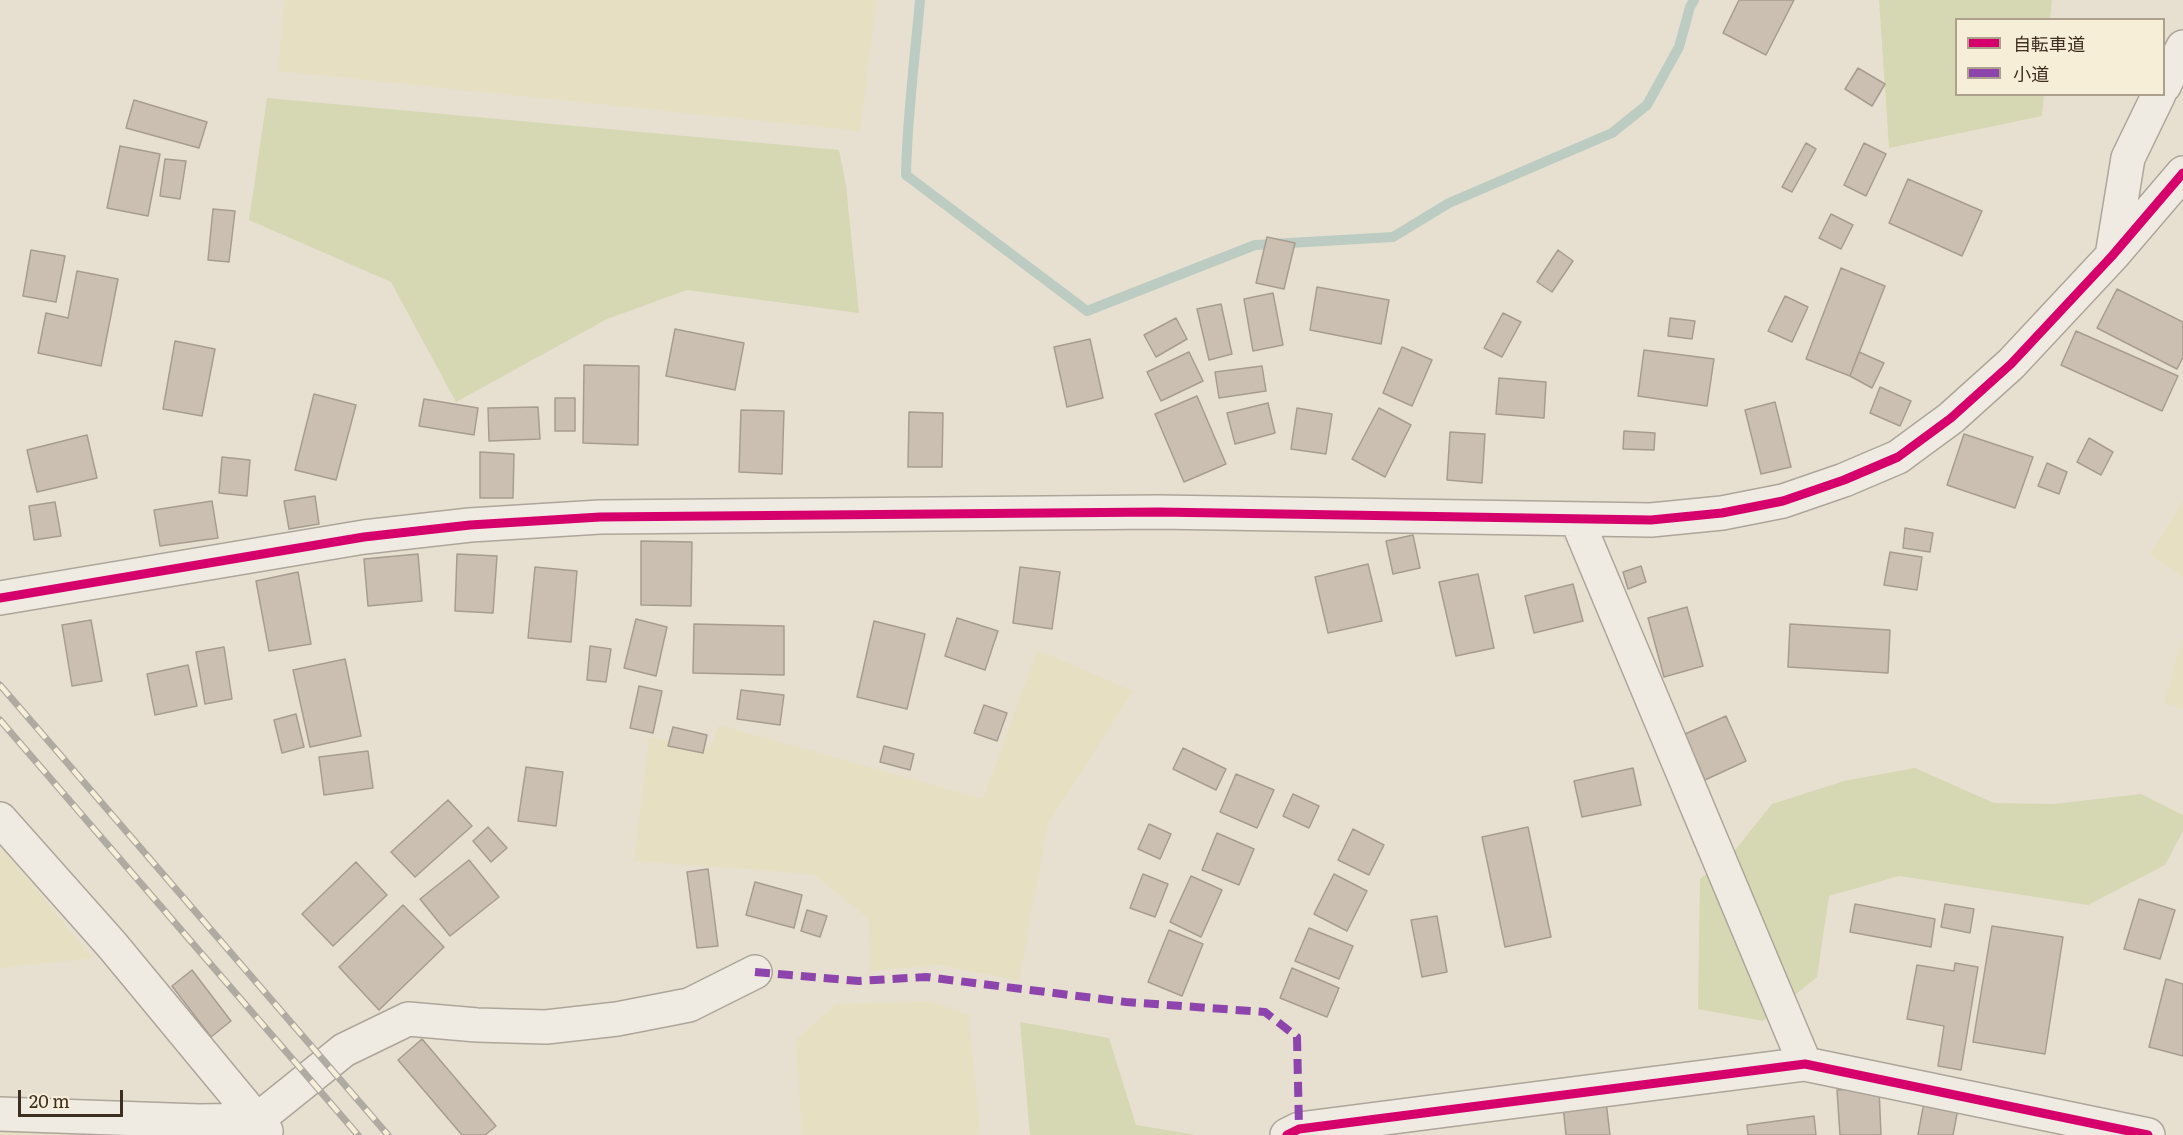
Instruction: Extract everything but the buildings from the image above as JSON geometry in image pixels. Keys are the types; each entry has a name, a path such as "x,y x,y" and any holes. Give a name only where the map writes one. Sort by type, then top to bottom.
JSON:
{"street":[{"path":"2165,82 2183,47"},
{"path":"2112,256 2128,158 2158,96"},
{"path":"0,598 364,537 470,525 600,517 1158,512 1651,520 1722,513 1783,501 1844,480 1898,457 1951,418 2011,364 2112,256 2183,173"},
{"path":"1577,520 1805,1064"},
{"path":"0,819 112,945 263,1127"},
{"path":"0,1114 199,1121 263,1127 344,1050 408,1019 477,1025 546,1026 617,1019 689,1005 755,972"},
{"path":"1287,1135 1299,1129 1805,1064 2148,1135"}],"shaded area":[{"path":"284,0 877,0 860,131 278,71"},
{"path":"2183,501 2183,577 2150,555"},
{"path":"2183,637 2183,709 2164,703"},
{"path":"1037,650 1133,691 1048,824 1019,981 939,965 870,971 869,919 813,874 634,861 649,737 710,748 719,725 983,799"},
{"path":"0,846 93,958 0,968"},
{"path":"931,1001 969,1015 980,1135 802,1135 796,1040 836,1004"},
{"path":"0,1129 109,1135 0,1135"}],"green space":[{"path":"1879,0 2052,0 2050,18 1955,18 1955,96 2044,96 2042,116 1889,148"},
{"path":"267,98 839,150 846,185 859,313 687,290 607,319 456,402 391,282 249,220"},
{"path":"1915,768 1994,803 2053,804 2141,794 2183,815 2183,831 2165,865 2088,905 1899,876 1829,896 1817,977 1763,1021 1698,1009 1700,879 1735,850 1772,804 1844,781"},
{"path":"1020,1022 1109,1038 1136,1125 1197,1135 1030,1135"}],"waterway":[{"path":"920,0 906,175 1087,311 1255,245 1393,237 1449,203 1612,133 1647,105 1679,47 1694,0"}],"railway":[{"path":"0,685 388,1135"},
{"path":"0,720 358,1135"}],"marked path":[{"path":"755,972 859,981 926,977 1126,1002 1265,1012 1297,1037 1299,1129"}],"cycle path":[{"path":"0,598 364,537 470,525 600,517 1158,512 1651,520 1722,513 1783,501 1844,480 1898,457 1951,418 2011,364 2112,256 2183,173"},
{"path":"1287,1135 1299,1129 1805,1064 2148,1135"}]}
